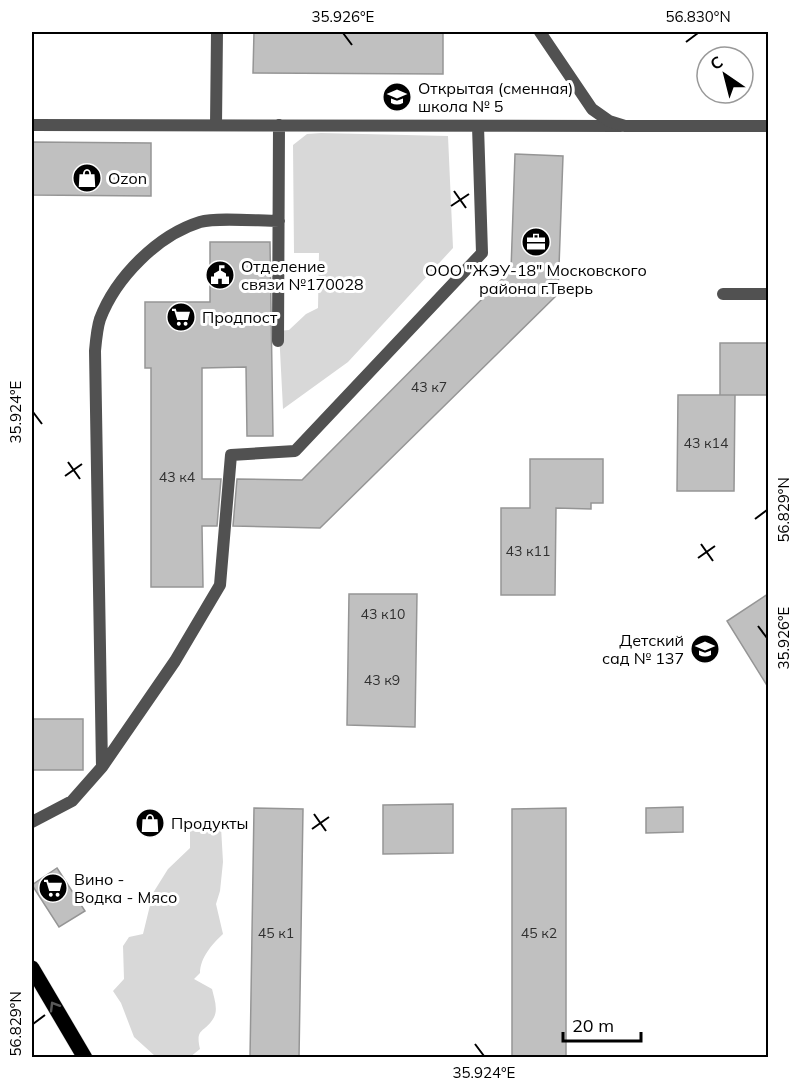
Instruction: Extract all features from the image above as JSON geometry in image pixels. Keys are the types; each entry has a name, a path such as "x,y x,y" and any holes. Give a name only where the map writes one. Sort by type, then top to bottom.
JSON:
{"main road":[{"path":"32,968 81,1051"}],"street":[{"path":"216,125 217,32"},
{"path":"540,32 592,109 609,121 625,126"},
{"path":"32,125 768,126"},
{"path":"278,341 279,125"},
{"path":"32,822 72,801 102,766 175,661 220,585 231,455 295,452 482,253 478,126"},
{"path":"102,766 95,351 100,320 114,293 136,264 164,240 202,222 279,221"},
{"path":"723,294 768,294"}],"shaded area":[{"path":"307,134 448,136 453,248 348,362 283,409 279,331 289,330 306,314 318,308 319,253 294,253 293,145"},
{"path":"205,822 221,827 223,862 220,891 216,904 223,934 207,952 200,973 194,979 212,989 216,1012 210,1023 201,1031 200,1049 190,1057 155,1056 134,1037 121,1003 113,991 124,979 123,946 129,937 143,934 153,893 168,869 190,848 190,830"}],"building":[{"path":"254,32 443,32 443,74 253,73"},
{"path":"32,142 151,143 151,196 32,195"},
{"path":"515,154 563,156 558,294 320,528 233,526 237,479 302,480 511,270"},
{"path":"210,242 270,242 273,436 247,436 246,367 202,368 202,479 221,479 217,526 202,526 203,587 151,587 151,368 145,368 145,302 210,302"},
{"path":"720,343 768,343 768,395 720,395"},
{"path":"678,395 735,395 734,491 677,491"},
{"path":"530,459 603,459 603,503 591,503 591,509 556,508 555,595 501,595 501,508 530,508"},
{"path":"349,594 417,594 415,727 347,725"},
{"path":"768,594 768,687 727,621"},
{"path":"32,719 83,719 83,770 32,770"},
{"path":"453,804 453,853 383,854 383,805"},
{"path":"683,807 683,832 646,833 646,808"},
{"path":"254,808 303,809 299,1058 250,1058"},
{"path":"566,808 566,1058 512,1058 512,809"},
{"path":"57,868 85,911 59,927 32,885"}],"place":[{"name":"Открытая (сменная) школа № 5","path":"397,97"},
{"name":"Ozon","path":"87,178"},
{"name":"ООО \"ЖЭУ-18\" Московского района г.Тверь","path":"536,242"},
{"name":"Отделение связи №170028","path":"220,275"},
{"name":"Продпост","path":"181,317"},
{"name":"Детский сад № 137","path":"705,649"},
{"name":"Продукты","path":"150,823"},
{"name":"Вино - Водка - Мясо","path":"53,888"}]}
